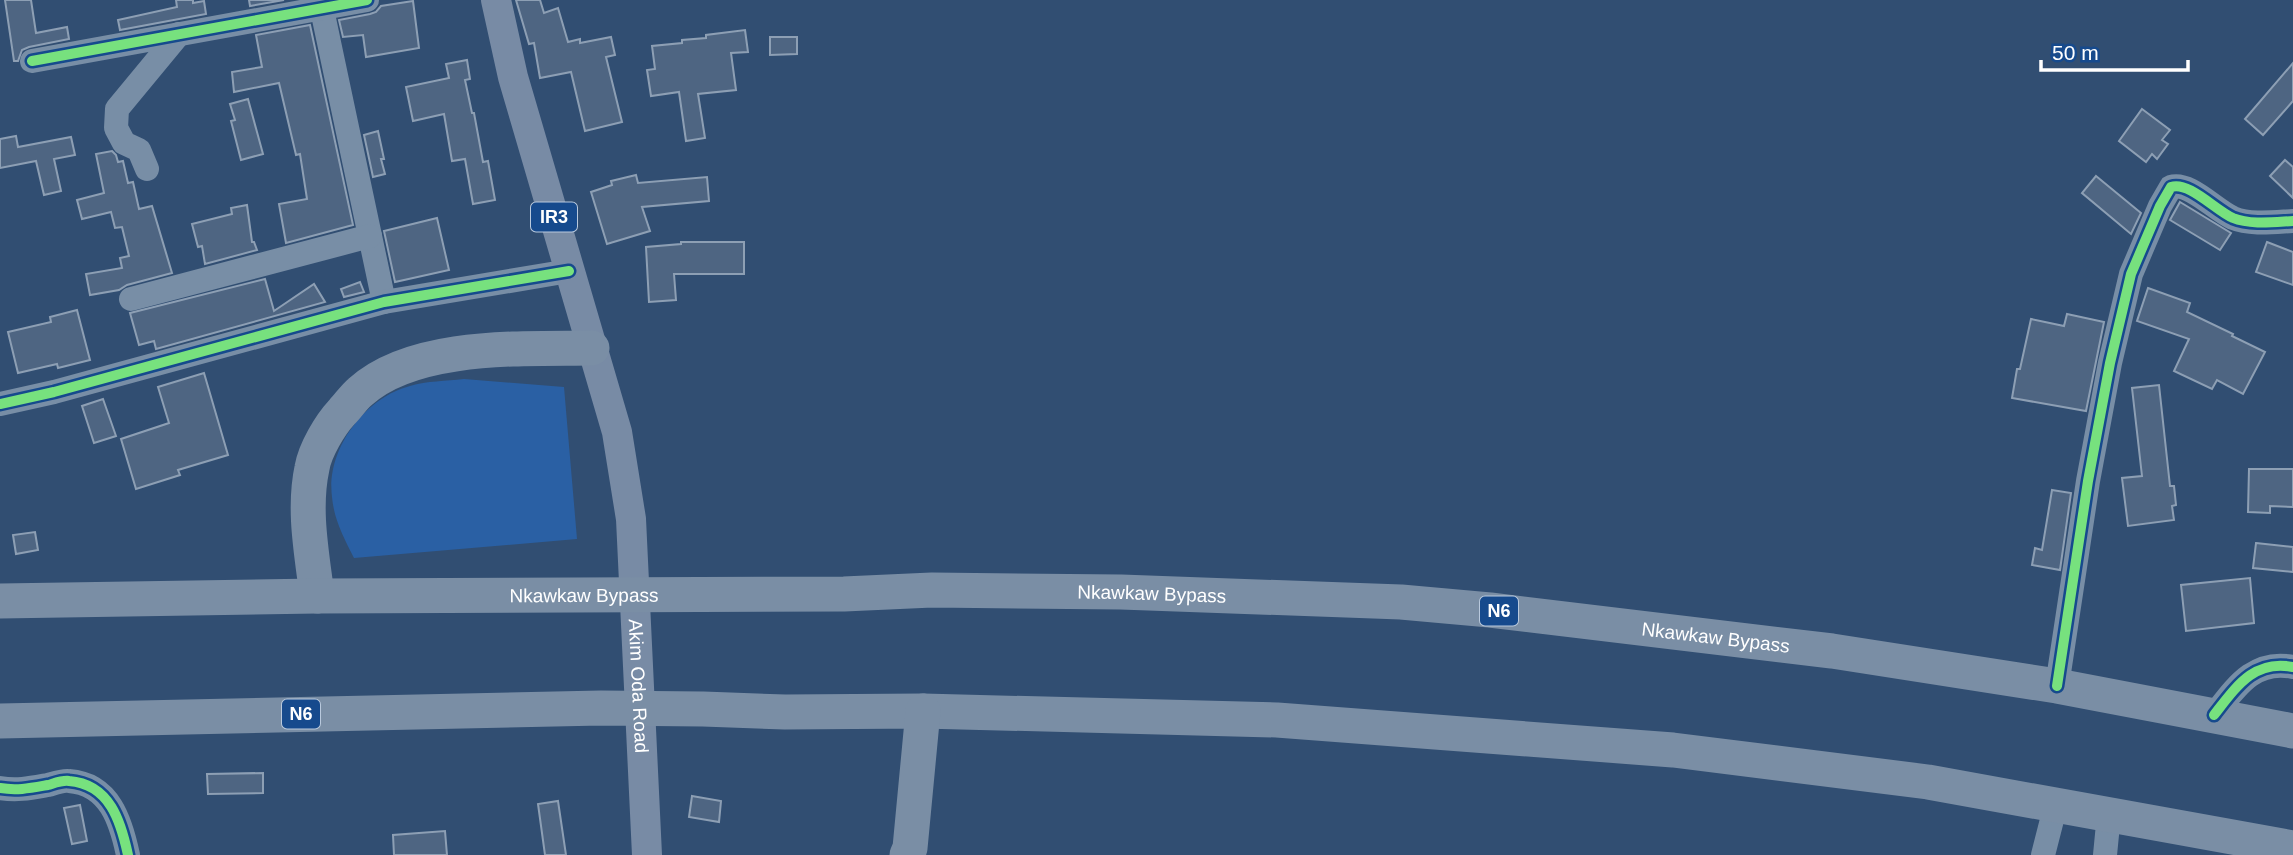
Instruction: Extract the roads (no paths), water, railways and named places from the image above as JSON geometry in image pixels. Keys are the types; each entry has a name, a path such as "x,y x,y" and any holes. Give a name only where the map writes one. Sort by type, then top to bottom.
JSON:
{"highway":[{"path":"317,596 308,519 312,466 331,424 361,391 395,370 450,354 492,349 592,348"},
{"name":"Nkawkaw Bypass","path":"0,601 317,596 844,594 932,590 1121,592 1401,602 1503,611 1807,647 2057,685 2293,731"},
{"name":"N6","path":"0,720 601,708 785,712 923,711 1277,720 1673,750 1928,782 2293,848"},
{"path":"907,855 910,848 923,711"}],"main road":[{"name":"IR3","path":"496,0 513,77 592,348"},
{"name":"Akim Oda Road","path":"592,348 617,432 631,519 647,855"}],"street":[{"path":"32,61 321,4 367,0"},
{"path":"321,4 384,302"},
{"path":"147,169 139,150 124,143 116,128 117,109 179,34"},
{"path":"2057,685 2088,481 2110,363 2131,274 2160,206 2171,187 2178,184 2187,187 2220,212 2237,220 2293,221"},
{"path":"131,299 370,236"},
{"path":"0,404 54,392 384,302 569,271"},
{"path":"2214,715 2240,684 2264,666 2282,664 2293,667"},
{"path":"0,788 18,791 68,780 88,785 114,809 122,825 128,855"},
{"path":"2043,855 2056,804"},
{"path":"2105,855 2109,814"}]}
